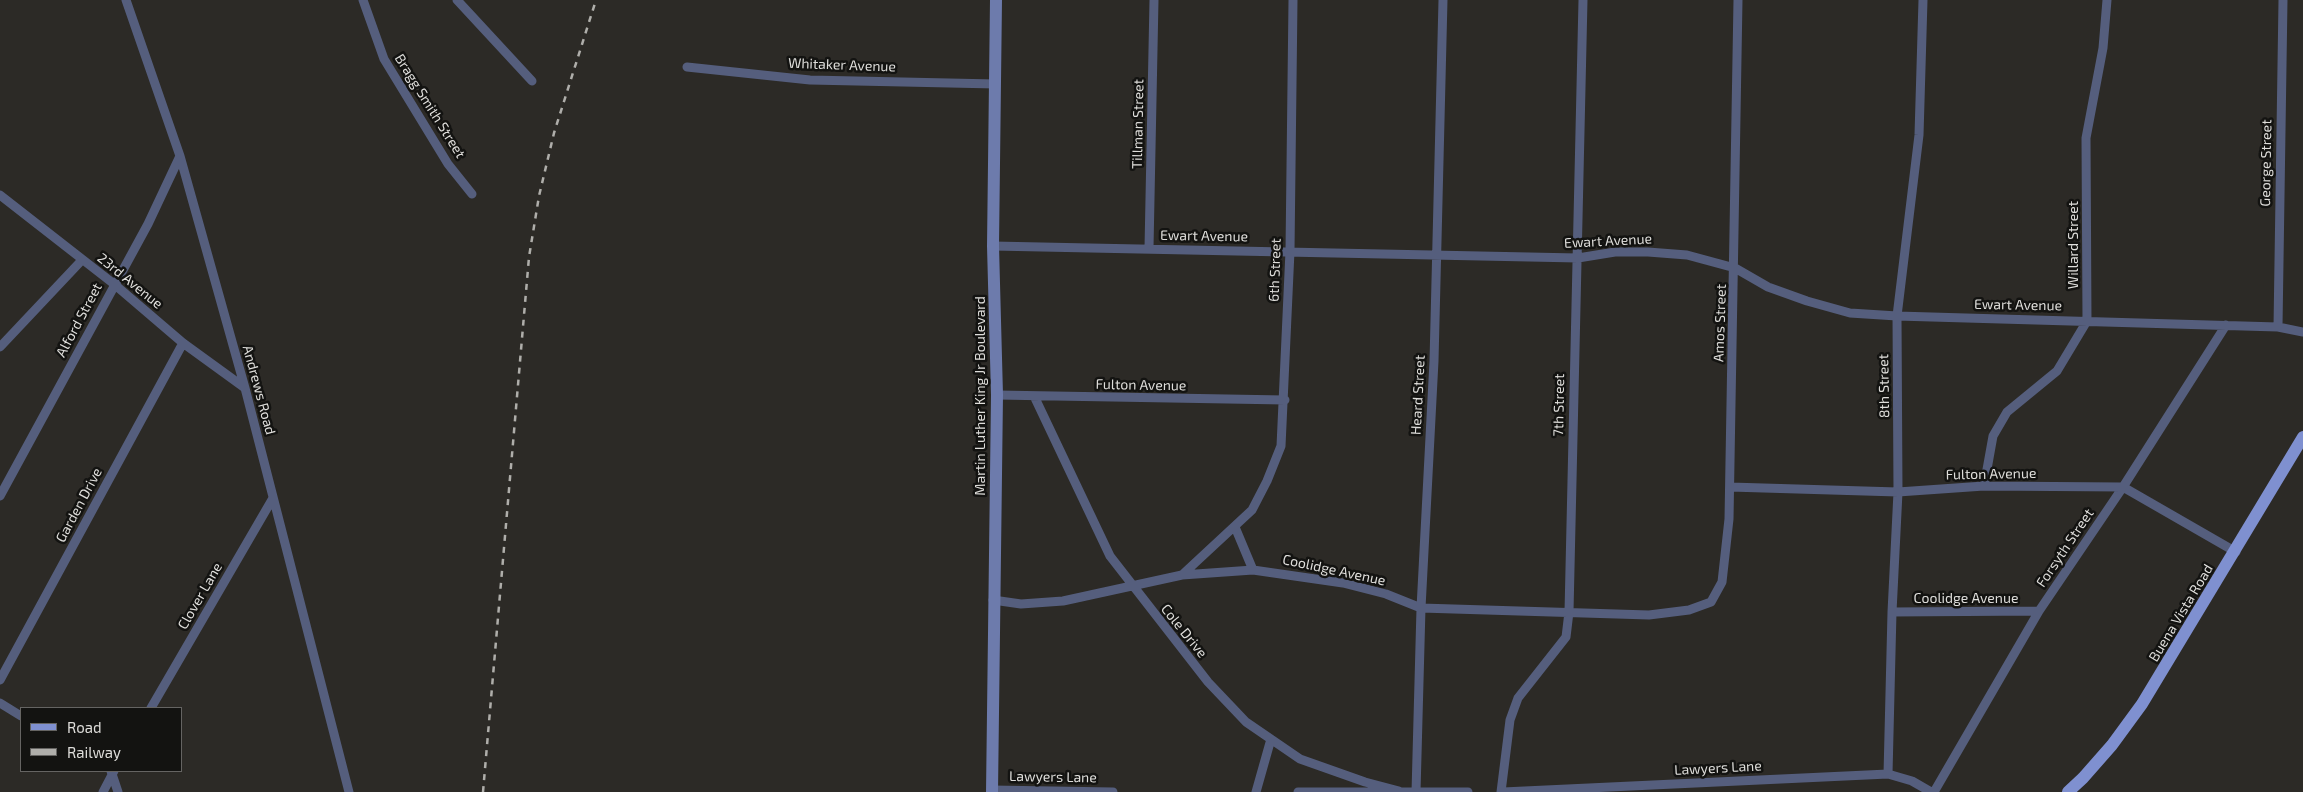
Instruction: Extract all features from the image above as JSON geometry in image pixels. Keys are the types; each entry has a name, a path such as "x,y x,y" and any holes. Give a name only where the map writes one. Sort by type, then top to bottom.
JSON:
{"main road":[{"name":"Martin Luther King Jr Boulevard","path":"992,791 996,396 993,246 996,0"},
{"name":"Buena Vista Road","path":"2068,792 2106,752 2142,704 2236,552 2303,437"}],"street":[{"name":"Andrews Road","path":"126,0 180,156 245,388 349,792"},
{"name":"Bragg Smith Street","path":"363,0 384,60 448,164 472,194"},
{"path":"457,0 532,81"},
{"name":"Tillman Street","path":"1149,248 1154,0"},
{"name":"6th Street","path":"1182,575 1252,510 1281,446 1290,251 1294,0"},
{"name":"Heard Street","path":"1416,792 1421,608 1437,254 1443,0"},
{"name":"7th Street","path":"1502,792 1510,720 1518,698 1566,636 1569,612 1573,360 1578,258 1583,0"},
{"name":"Amos Street","path":"1671,612 1689,610 1711,602 1722,582 1728,537 1735,268 1738,0"},
{"name":"8th Street","path":"1888,774 1892,612 1898,492 1897,316 1919,135 1923,0"},
{"name":"Willard Street","path":"2087,321 2086,138 2103,48 2107,0"},
{"name":"George Street","path":"2278,327 2283,0"},
{"name":"Whitaker Avenue","path":"687,67 810,80 996,84"},
{"name":"Alford Street","path":"0,496 148,224 180,156"},
{"name":"23rd Avenue","path":"0,195 114,284 182,343 245,388"},
{"name":"Ewart Avenue","path":"993,246 1578,258 1615,252 1648,252 1687,255 1735,268 1768,287 1807,301 1850,313 2278,327 2303,332"},
{"path":"0,347 82,260"},
{"path":"1984,486 1993,436 2006,412 2057,371 2087,321"},
{"name":"Forsyth Street","path":"1932,792 2039,611 2122,487 2226,325"},
{"name":"Garden Drive","path":"0,680 182,343"},
{"name":"Fulton Avenue","path":"996,396 1284,400"},
{"name":"Cole Drive","path":"1035,398 1110,556 1208,682 1246,722 1300,759 1399,792"},
{"name":"Fulton Avenue","path":"1730,487 1898,492 1984,486 2122,487 2236,552"},
{"name":"Clover Lane","path":"151,707 273,498"},
{"path":"1235,527 1253,570"},
{"name":"Coolidge Avenue","path":"993,600 1021,604 1063,601 1182,575 1253,570 1343,583 1386,594 1421,608 1649,615 1671,612"},
{"name":"Coolidge Avenue","path":"1892,612 2039,611"},
{"path":"0,703 20,715"},
{"path":"1256,792 1271,739"},
{"path":"103,792 113,772"},
{"path":"113,772 118,792"},
{"name":"Lawyers Lane","path":"1502,792 1888,774 1912,781 1932,792"},
{"name":"Lawyers Lane","path":"992,791 1113,792"},
{"path":"1298,792 1468,792"}],"railway":[{"path":"483,792 529,257 539,196 554,133 596,0"}]}
